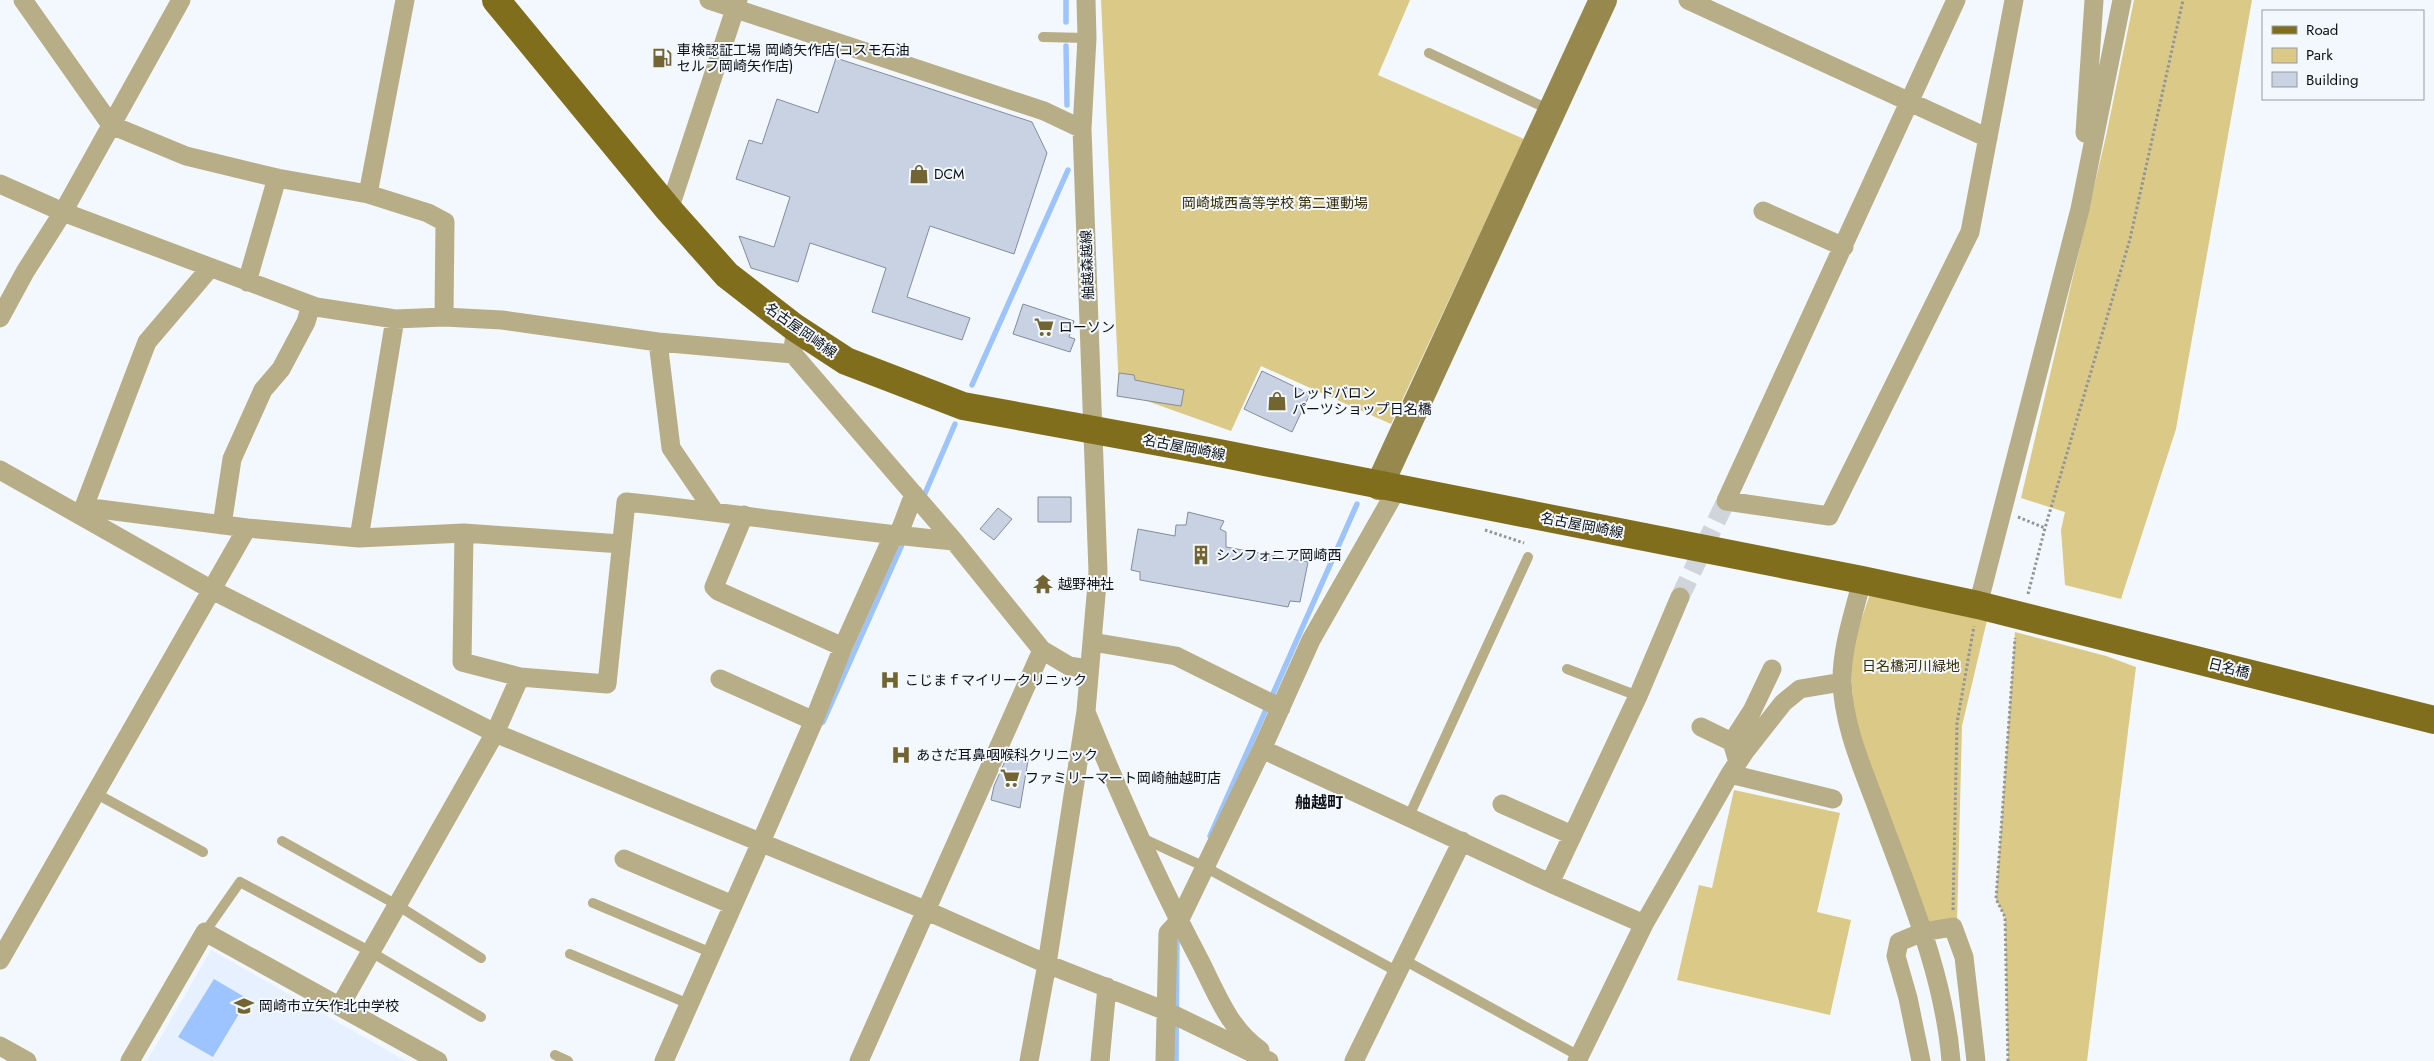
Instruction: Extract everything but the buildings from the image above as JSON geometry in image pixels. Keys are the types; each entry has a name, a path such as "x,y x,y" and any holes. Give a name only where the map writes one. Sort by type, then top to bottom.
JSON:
{"main road":[{"name":"名古屋岡崎線","path":"496,0 669,210 727,275 794,327 846,361 962,406 1862,580 2022,616"},
{"name":"日名橋","path":"2022,616 2434,720"}],"street":[{"path":"23,0 111,125 186,156 277,178 368,194 428,213 445,222 444,317"},
{"path":"0,318 25,272 63,212 181,0"},
{"path":"368,194 405,0"},
{"path":"709,0 737,5 1044,110 1082,129"},
{"name":"舳越森越線","path":"1028,1061 1047,964 1086,711 1088,669 1098,572 1082,129 1087,38 1086,0"},
{"path":"1165,1061 1168,933 1179,921 1262,749 1311,640 1388,488 1551,111 1603,0"},
{"path":"1688,0 1988,138"},
{"path":"1956,0 1726,501 1828,516 1970,232 2014,0"},
{"path":"2080,209 2094,0"},
{"path":"1978,605 2080,209 2122,0"},
{"path":"669,210 737,5"},
{"path":"247,282 277,178"},
{"path":"0,184 63,212 311,305 395,319 444,317 502,320 658,342 794,354"},
{"path":"1763,211 1844,247"},
{"path":"82,511 147,342 210,268"},
{"path":"222,525 232,459 263,390 281,369 306,322 311,305"},
{"path":"358,538 395,319"},
{"path":"794,327 794,354 919,499 1042,650 1069,666 1088,669"},
{"path":"658,342 671,448 714,511"},
{"path":"0,470 82,511 212,590 495,732 925,910 1047,964 1166,1011 1269,1061"},
{"path":"664,1061 814,721 843,647 919,499"},
{"path":"464,533 462,662 520,677 607,684 626,502 954,541"},
{"path":"82,511 358,538 464,533 621,544"},
{"path":"744,515 714,587 718,591 843,647"},
{"path":"0,960 247,528"},
{"path":"1862,580 1844,652 1842,682 1851,736 1923,932 1940,992 1951,1061"},
{"path":"1550,883 1638,696 1680,597"},
{"path":"1092,642 1176,656 1281,708"},
{"path":"859,1061 1042,650"},
{"path":"1734,768 1732,742 1752,712 1772,669"},
{"path":"340,1006 495,732 520,677"},
{"path":"720,679 814,721"},
{"path":"1578,1058 1644,924 1734,768 1783,702 1800,689 1842,682"},
{"path":"1086,711 1140,837 1179,921 1232,1024 1251,1044 1277,1061"},
{"path":"1701,727 1732,742"},
{"path":"1262,749 1550,883 1644,924"},
{"path":"1734,768 1833,799"},
{"path":"1502,804 1572,835"},
{"path":"1354,1061 1462,841"},
{"path":"624,860 733,905"},
{"path":"1920,1061 1908,998 1896,956 1899,942 1923,932 1953,928 1964,957 1976,1061"},
{"path":"130,1061 205,932 438,1061"},
{"path":"1100,1061 1107,987"},
{"path":"0,1046 27,1061"}],"lane":[{"path":"1043,37 1087,38"},
{"path":"1429,53 1551,111"},
{"path":"1409,816 1528,557"},
{"path":"1567,670 1638,696"},
{"path":"95,793 203,852"},
{"path":"1140,837 1205,867 1578,1058"},
{"path":"282,841 397,905 481,958"},
{"path":"205,932 240,882 371,952 481,1017"},
{"path":"593,903 712,953"},
{"path":"570,954 689,1004"},
{"path":"555,1055 568,1061"}],"path":[{"path":"2008,1061 2005,917 1996,899 2022,616 2045,528 2130,239 2183,0"},
{"path":"2001,510 2045,528"},
{"path":"1953,928 1957,723 1978,605"}],"shaded area":[{"name":"岡崎市立矢作北中学校","path":"211,950 406,1061 147,1061"}],"green space":[{"name":"岡崎城西高等学校 第二運動場","path":"1101,0 1410,0 1378,75 1524,139 1391,424 1261,366 1231,431 1119,391"},
{"path":"2134,0 2252,0 2176,429 2121,599 2065,585 2061,530 2065,512 2021,498 2106,136"},
{"name":"日名橋河川緑地","path":"1871,591 1988,616 1962,726 1957,922 1927,925 1855,736 1850,653"},
{"path":"2015,632 2106,656 2136,667 2087,1061 2008,1061 2005,917 1996,899"},
{"path":"1734,790 1840,813 1817,912 1851,920 1830,1015 1677,980 1699,885 1712,888"}],"water":[{"path":"214,979 248,999 213,1057 178,1037"}],"waterway":[{"path":"1066,0 1066,22"},
{"path":"1066,46 1067,105"},
{"path":"972,385 1068,170"},
{"path":"923,498 955,424"},
{"path":"1210,836 1357,504"},
{"path":"823,722 905,538"},
{"path":"1176,1061 1177,936"}],"tunnel":[{"path":"1680,597 1726,501"}],"place":[{"name":"車検認証工場 岡崎矢作店(コスモ石油 セルフ岡崎矢作店)","path":"662,58"},
{"name":"DCM","path":"919,174"},
{"name":"ローソン","path":"1044,327"},
{"name":"レッドバロン パーツショップ日名橋","path":"1277,401"},
{"name":"シンフォニア岡崎西","path":"1201,555"},
{"name":"越野神社","path":"1043,584"},
{"name":"こじまｆマイリークリニック","path":"890,680"},
{"name":"あさだ耳鼻咽喉科クリニック","path":"901,755"},
{"name":"ファミリーマート岡崎舳越町店","path":"1010,778"},
{"name":"岡崎市立矢作北中学校","path":"244,1006"}],"district":[{"name":"舳越町","path":"1319,802"}]}
